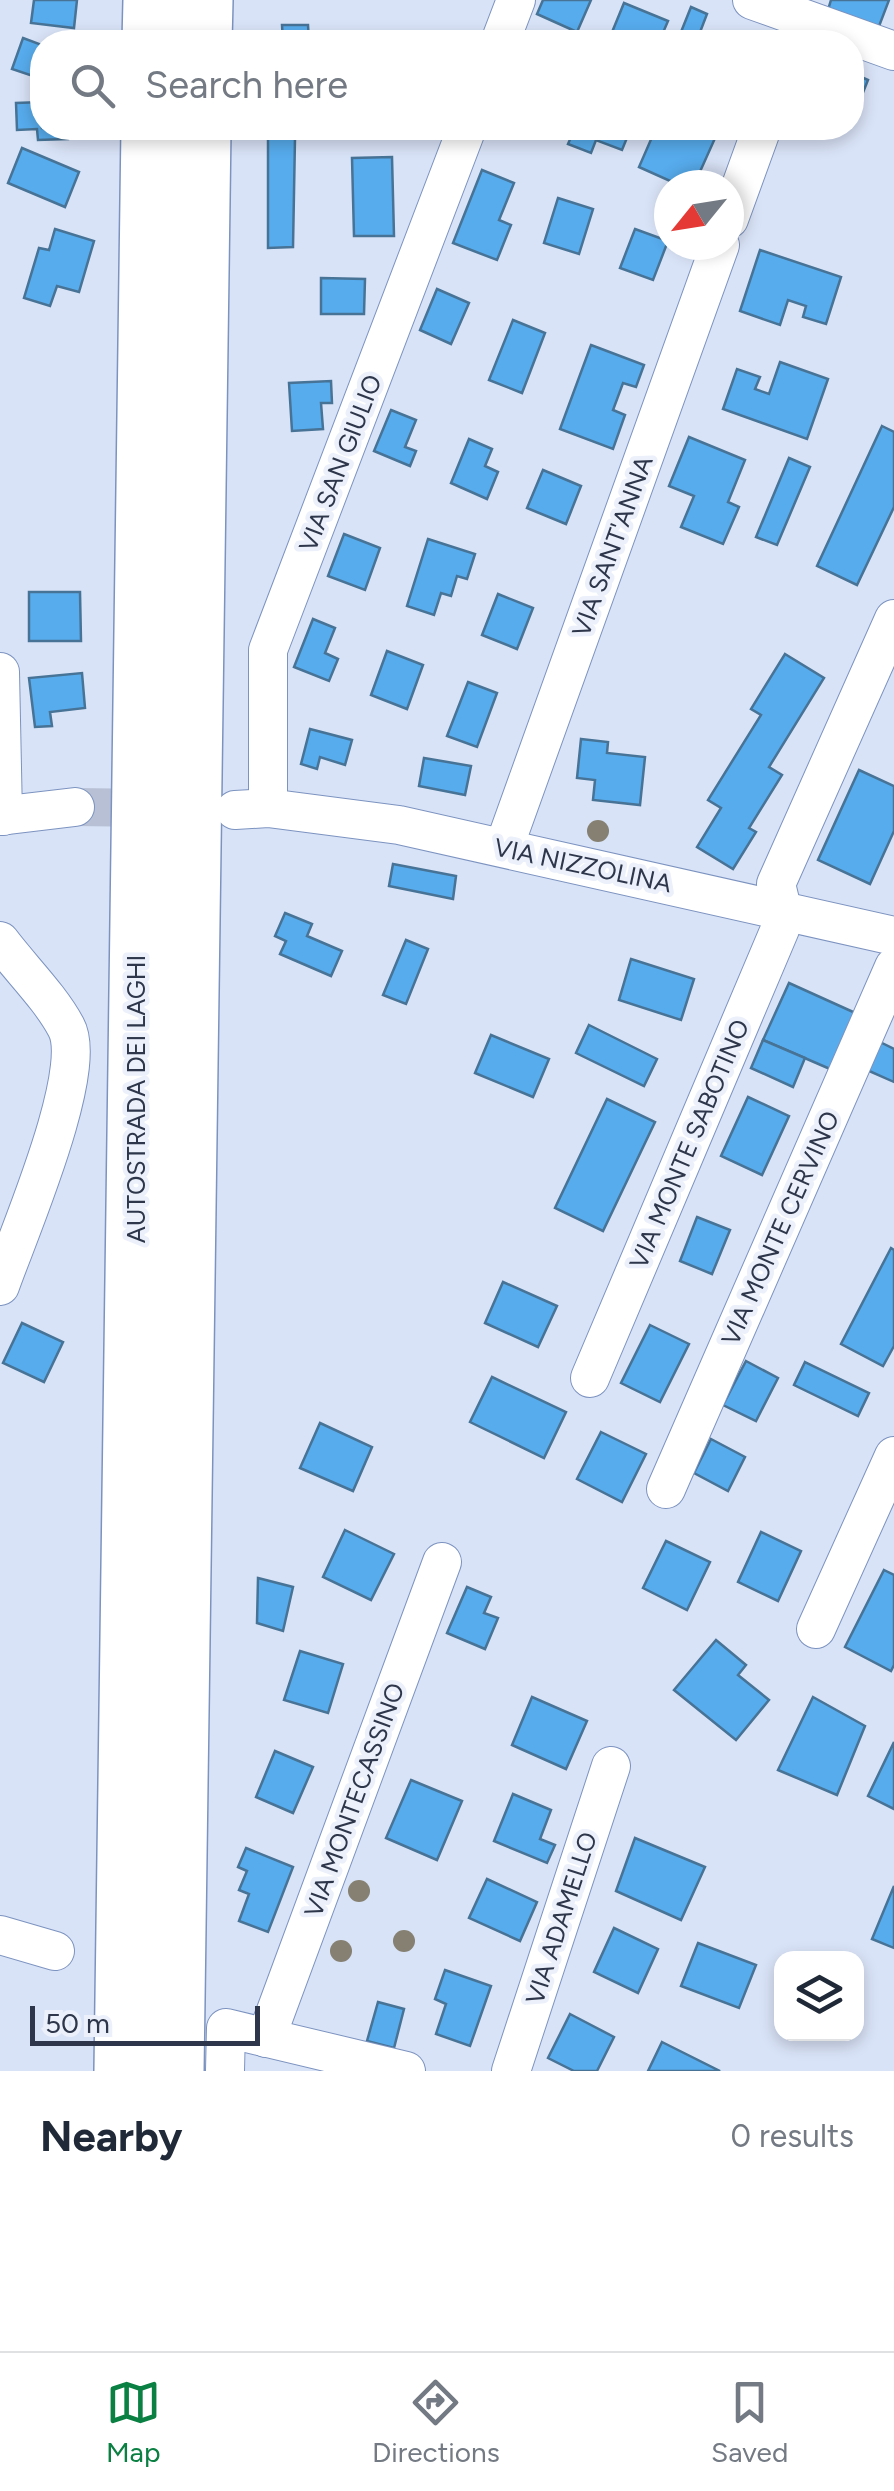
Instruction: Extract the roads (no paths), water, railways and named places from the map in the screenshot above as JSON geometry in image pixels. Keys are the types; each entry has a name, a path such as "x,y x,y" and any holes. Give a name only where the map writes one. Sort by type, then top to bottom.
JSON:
{"highway":[{"path":"150,0 150,30"},
{"path":"204,30 205,0"},
{"name":"AUTOSTRADA DEI LAGHI","path":"122,2071 148,140"},
{"name":"AUTOSTRADA DEI LAGHI","path":"176,2071 203,140"}],"street":[{"path":"505,30 516,0"},
{"path":"752,0 829,30"},
{"path":"864,42 894,52"},
{"name":"VIA SAN GIULIO","path":"252,809 268,650 463,140"},
{"path":"744,178 758,140"},
{"name":"VIA SANT'ANNA","path":"504,847 715,260"},
{"name":"VIA MONTE SABOTINO","path":"590,1378 780,929 782,909 776,884 894,619"},
{"path":"0,672 2,816 74,807"},
{"name":"VIA NIZZOLINA","path":"252,809 399,825 894,936"},
{"path":"0,941 69,1030 70,1065 66,1098 0,1286"},
{"name":"VIA MONTE CERVINO","path":"666,1489 894,967"},
{"path":"816,1628 894,1456"},
{"name":"VIA MONTECASSINO","path":"266,2038 442,1562"},
{"name":"VIA ADAMELLO","path":"510,2071 611,1766"},
{"path":"0,1935 55,1951"},
{"path":"226,2071 226,2028 406,2071"}],"tunnel":[{"path":"75,807 162,808"}]}
